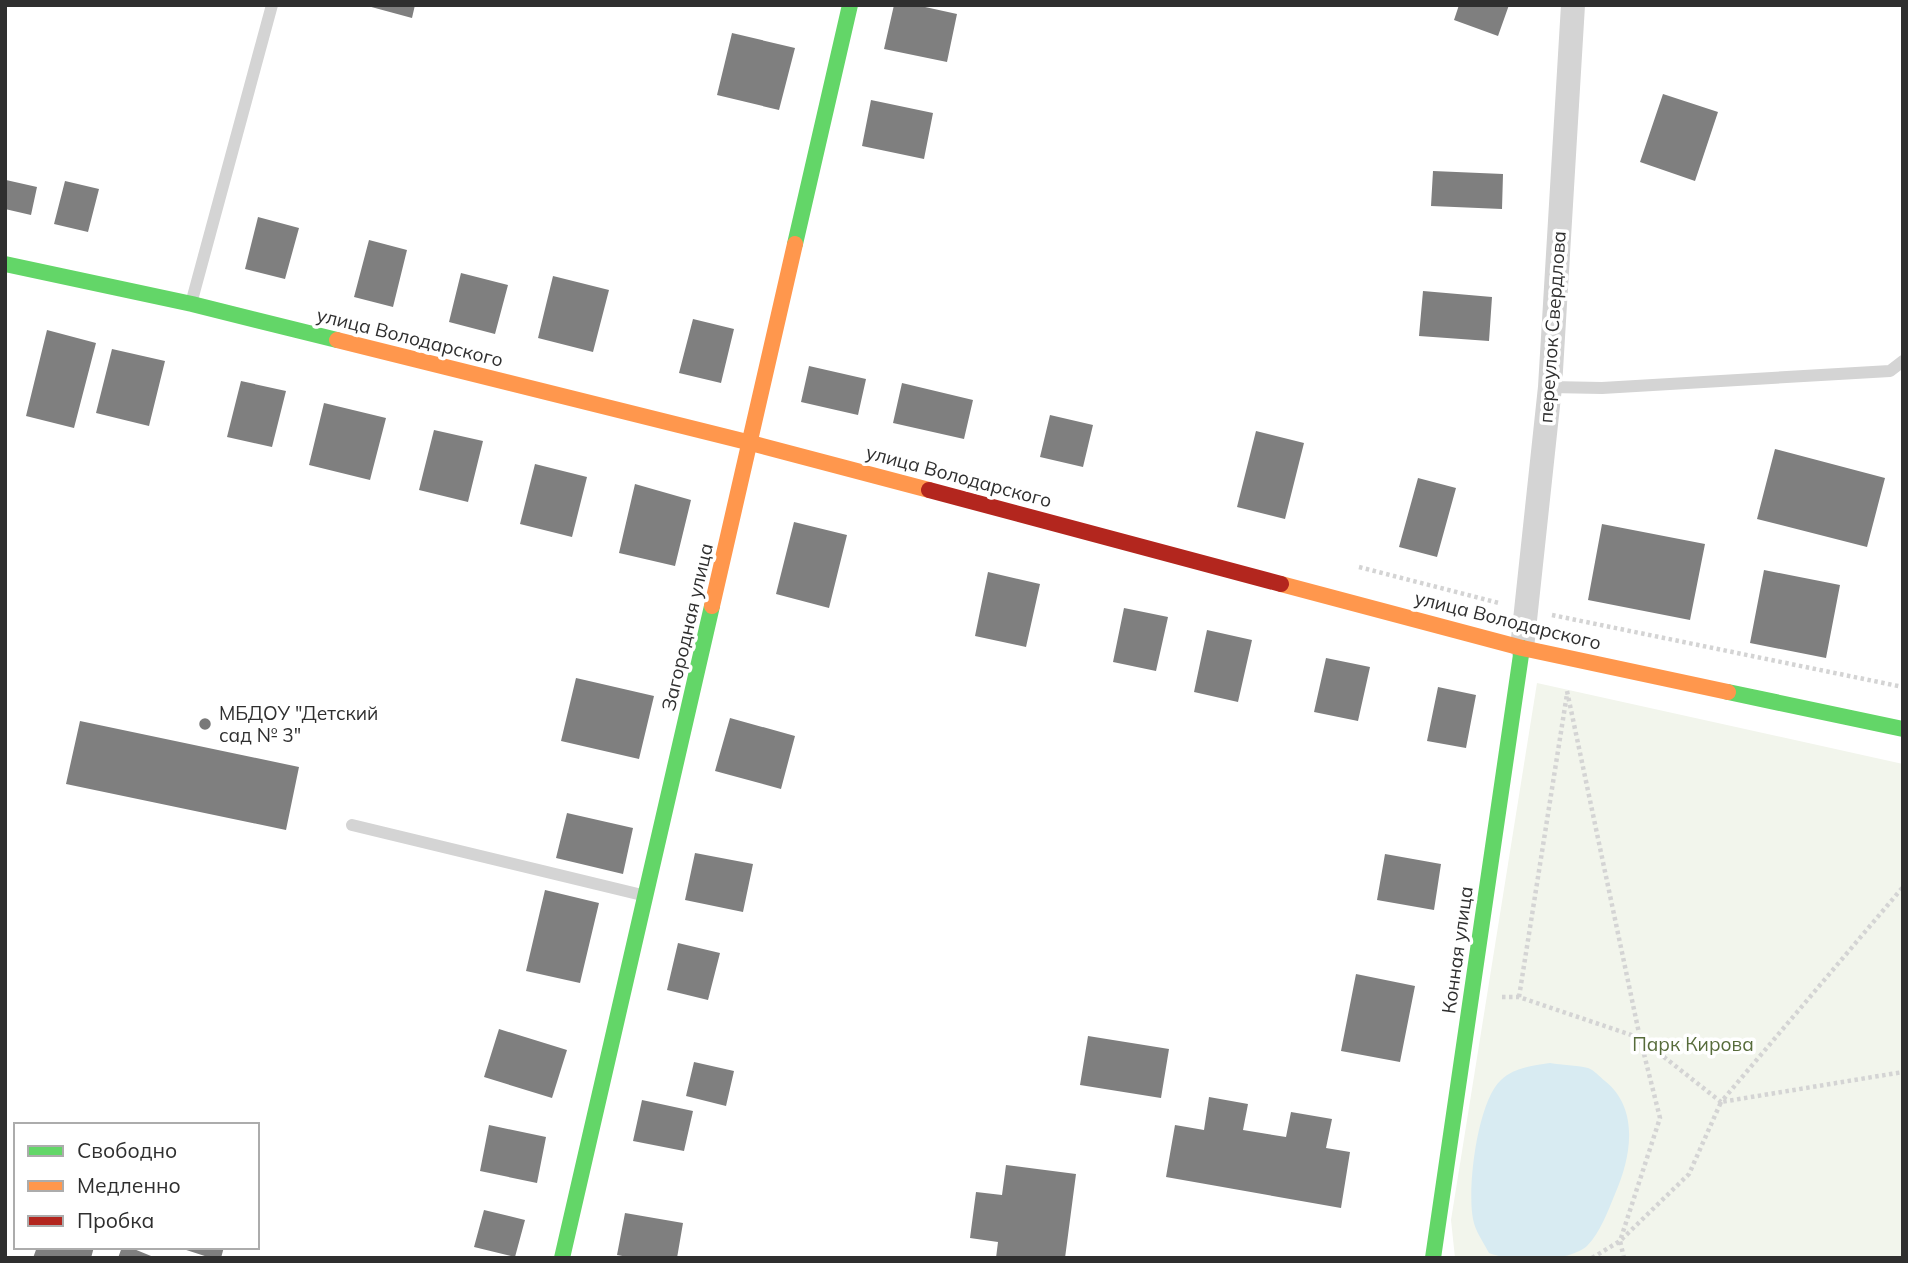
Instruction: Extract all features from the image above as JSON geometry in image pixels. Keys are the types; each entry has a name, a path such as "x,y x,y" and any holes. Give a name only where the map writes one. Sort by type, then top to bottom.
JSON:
{"street":[{"name":"Загородная улица","path":"562,1258 850,5"},
{"name":"переулок Свердлова","path":"1522,648 1550,387 1573,5"},
{"name":"улица Володарского","path":"5,264 191,304 751,443 1522,648 1903,729"},
{"name":"Конная улица","path":"1433,1258 1522,648"}],"lane":[{"path":"191,304 272,5"},
{"path":"1550,387 1602,388 1890,371 1903,361"},
{"path":"352,825 646,897"}],"path":[{"path":"1519,997 1567,690 1640,1038 1660,1118 1620,1241 1624,1258"},
{"path":"1592,1258 1620,1241 1689,1174 1721,1102 1903,887"},
{"path":"1498,997 1519,997 1640,1038 1721,1102 1903,1072"}],"green space":[{"name":"Парк Кирова","path":"1537,683 1903,764 1903,1258 1455,1258 1451,1220"}],"shaded area":[{"path":"1550,1063 1590,1069 1616,1092 1624,1105 1628,1120 1625,1165 1603,1222 1587,1246 1567,1256 1553,1258 1499,1256 1489,1253 1473,1219 1471,1188 1480,1126 1493,1091 1501,1080 1518,1070"}],"building":[{"path":"364,5 415,5 412,18"},
{"path":"894,5 916,5 957,14 947,62 884,49"},
{"path":"1459,5 1509,5 1498,36 1454,20"},
{"path":"732,33 795,48 779,110 717,95"},
{"path":"1663,94 1718,112 1695,181 1640,162"},
{"path":"871,100 933,113 924,159 862,146"},
{"path":"1433,171 1503,174 1502,209 1431,206"},
{"path":"6,180 37,187 31,215 5,209"},
{"path":"65,181 99,189 88,232 54,224"},
{"path":"258,217 299,228 285,279 245,269"},
{"path":"369,240 407,250 393,307 354,297"},
{"path":"461,273 508,285 495,334 449,322"},
{"path":"553,276 609,290 593,352 538,338"},
{"path":"1423,291 1492,297 1489,341 1419,336"},
{"path":"693,319 734,329 721,383 679,373"},
{"path":"47,330 96,343 74,428 26,416"},
{"path":"112,349 165,361 149,426 96,413"},
{"path":"809,366 866,379 858,415 801,402"},
{"path":"241,381 286,391 272,447 227,437"},
{"path":"902,383 973,400 964,439 893,423"},
{"path":"324,403 386,418 370,480 309,465"},
{"path":"1050,415 1093,425 1083,467 1040,457"},
{"path":"434,430 483,441 468,502 419,490"},
{"path":"1256,431 1304,443 1285,519 1237,507"},
{"path":"1775,449 1885,478 1867,547 1757,519"},
{"path":"535,464 587,477 572,537 520,524"},
{"path":"1418,478 1456,488 1437,557 1399,547"},
{"path":"635,484 691,500 675,566 619,553"},
{"path":"794,522 847,535 829,608 776,594"},
{"path":"1602,524 1705,544 1690,620 1588,600"},
{"path":"1764,570 1840,585 1826,658 1750,643"},
{"path":"988,572 1040,584 1026,647 975,636"},
{"path":"1124,608 1168,617 1156,671 1113,662"},
{"path":"1207,630 1252,640 1238,702 1194,692"},
{"path":"1326,658 1370,667 1358,721 1314,712"},
{"path":"576,678 654,696 639,759 561,741"},
{"path":"1438,687 1476,695 1466,748 1427,741"},
{"path":"730,718 795,736 781,789 715,771"},
{"path":"80,721 299,767 286,830 66,784"},
{"path":"567,813 633,828 623,874 556,858"},
{"path":"695,853 753,864 743,912 685,900"},
{"path":"1385,854 1441,864 1434,910 1377,900"},
{"path":"545,890 599,903 580,983 526,971"},
{"path":"678,943 720,953 708,1000 667,990"},
{"path":"1356,974 1415,986 1400,1062 1341,1051"},
{"path":"499,1029 567,1050 552,1098 484,1077"},
{"path":"1088,1036 1169,1049 1161,1098 1080,1085"},
{"path":"694,1062 734,1071 726,1106 686,1096"},
{"path":"1209,1097 1248,1104 1243,1130 1286,1137 1291,1112 1332,1119 1326,1148 1350,1152 1341,1208 1166,1177 1175,1125 1204,1130"},
{"path":"642,1100 693,1111 684,1151 633,1141"},
{"path":"489,1125 546,1137 537,1183 480,1171"},
{"path":"1006,1165 1076,1174 1065,1258 996,1258 998,1242 970,1238 976,1192 1002,1195"},
{"path":"484,1210 525,1220 515,1257 474,1247"},
{"path":"625,1213 683,1223 677,1258 633,1258 617,1255"},
{"path":"36,1249 93,1249 91,1258 33,1258"},
{"path":"121,1249 134,1249 156,1258 118,1258"},
{"path":"183,1249 223,1249 221,1258 211,1258"}],"traffic: fast":[{"path":"795,244 850,5"},
{"path":"5,264 192,304 337,340"},
{"path":"562,1258 712,606"},
{"path":"1433,1258 1522,648"},
{"path":"1728,692 1903,729"}],"traffic: slow":[{"path":"712,606 795,244"},
{"path":"337,340 929,490"},
{"path":"1281,584 1522,648 1728,692"}],"traffic: jam":[{"path":"929,490 1281,584"}],"place":[{"name":"МБДОУ \"Детский сад № 3\"","path":"205,724"}]}
